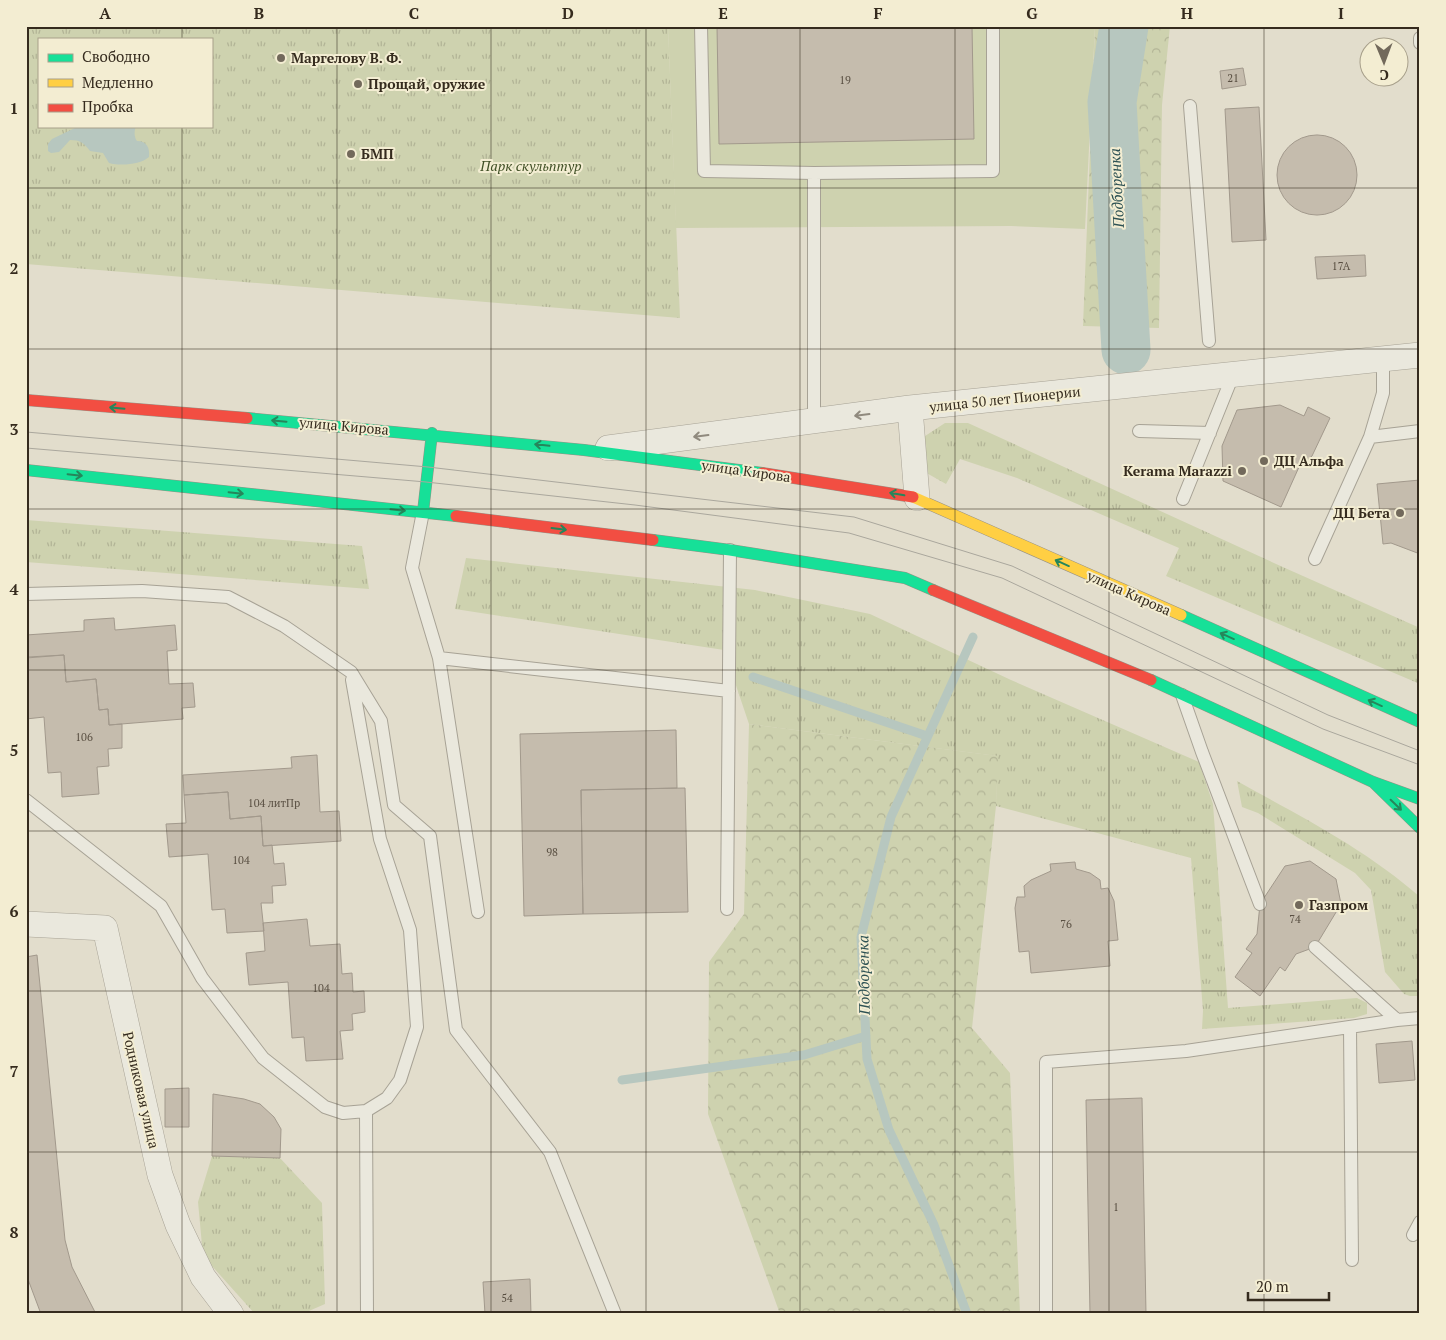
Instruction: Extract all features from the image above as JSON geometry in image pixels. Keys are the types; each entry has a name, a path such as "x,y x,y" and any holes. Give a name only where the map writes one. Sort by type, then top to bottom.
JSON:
{"main road":[{"name":"улица Кирова","path":"26,400 432,433 591,450 834,483 916,498 1420,722"},
{"path":"423,512 432,433"},
{"path":"26,470 423,512 730,550 905,578 1182,693 1373,782 1420,799"},
{"path":"1373,782 1420,828"}],"street":[{"name":"улица 50 лет Пионерии","path":"591,450 910,408 1420,355"},
{"path":"910,408 916,498"},
{"name":"Родниковая улица","path":"26,924 105,928 160,1174 178,1225 203,1278 232,1314"}],"lane":[{"path":"701,26 704,171 814,173 993,170 993,26"},
{"path":"1420,38 1420,43"},
{"path":"1190,106 1209,341"},
{"path":"814,173 814,421"},
{"path":"1315,559 1370,438 1383,393 1383,359"},
{"path":"1184,499 1233,375"},
{"path":"1139,431 1210,434"},
{"path":"1370,438 1420,431"},
{"path":"423,512 412,568 439,658 478,912"},
{"path":"727,909 730,550"},
{"path":"26,594 142,591 228,597 284,626 351,672 381,722 394,805 430,836 456,1030 550,1152 614,1314"},
{"path":"439,658 729,691"},
{"path":"26,800 161,906 202,978 263,1058 325,1107 343,1113 366,1111 388,1098 400,1080 417,1027 410,930 380,839 351,672"},
{"path":"1182,693 1202,752 1260,904"},
{"path":"1315,947 1397,1020"},
{"path":"1046,1314 1046,1062 1186,1051 1420,1018"},
{"path":"1350,1027 1352,1260"},
{"path":"366,1111 366,1314"},
{"path":"1413,1235 1420,1222"}],"green space":[{"name":"Парк скульптур","path":"26,26 668,26 680,318 26,264"},
{"path":"668,26 1095,26 1085,229 1011,226 676,228"},
{"path":"1095,26 1170,26 1162,105 1159,328 1083,326"},
{"path":"945,423 968,423 1420,628 1420,684 1166,576 1179,548 1017,478 960,459 946,484 923,471 922,438"},
{"path":"26,520 362,546 369,589 26,562"},
{"path":"466,558 755,590 870,614 1011,680 1199,762 1213,804 1228,1008 1357,998 1367,1003 1367,1014 1354,1018 1202,1029 1203,1011 1191,858 996,806 997,756 749,724 724,650 455,609"},
{"path":"749,724 998,756 996,806 972,1028 1010,1073 1020,1314 780,1314 708,1114 709,962 744,914"},
{"path":"1237,781 1355,848 1420,897 1420,996 1404,994 1385,972 1371,890 1355,873 1258,813 1242,807"},
{"path":"212,1156 280,1158 322,1203 325,1304 302,1314 255,1314 203,1256 198,1202"}],"shaded area":[{"path":"75,128 136,128 136,139 147,146 149,157 140,162 130,164 109,163 103,153 90,151 82,142 73,140 70,140 59,152 51,153 48,151 48,144 52,139"}],"building":[{"path":"717,26 972,26 974,139 719,144"},
{"path":"1243,68 1246,85 1222,89 1220,71"},
{"path":"1259,107 1266,240 1232,242 1225,109"},
{"path":"1317,135 1332,138 1345,147 1354,160 1357,175 1354,190 1345,203 1332,212 1317,215 1302,212 1289,203 1280,190 1277,175 1280,160 1289,147 1302,138"},
{"path":"1365,255 1366,276 1317,279 1315,257"},
{"name":"ДЦ Альфа","path":"1280,405 1304,416 1308,407 1330,418 1312,456 1299,467 1281,507 1223,481 1222,446 1237,410"},
{"name":"ДЦ Бета","path":"1420,480 1420,554 1391,543 1383,544 1377,484"},
{"path":"114,618 115,630 175,625 177,650 167,651 169,684 193,683 195,707 182,708 183,719 109,725 108,709 99,710 96,679 66,682 64,655 28,657 26,635 84,631 84,620"},
{"path":"64,655 66,682 96,679 99,710 108,709 109,725 122,724 122,748 108,749 109,766 97,767 99,794 62,797 61,772 48,773 44,717 26,719 26,658"},
{"path":"676,730 677,788 581,790 583,914 524,916 520,734"},
{"path":"317,755 320,812 339,811 341,841 263,846 261,816 230,819 228,792 184,795 183,775 292,768 291,757"},
{"path":"685,788 688,912 583,914 581,790"},
{"path":"228,792 230,819 261,816 263,846 272,845 274,864 284,863 286,885 272,886 273,903 261,903 264,931 227,933 225,909 212,910 208,854 169,857 166,824 186,823 184,795"},
{"path":"1310,861 1336,879 1341,904 1315,947 1296,954 1285,971 1280,967 1260,996 1235,977 1252,953 1246,949 1257,934 1260,904 1285,866"},
{"path":"1075,862 1076,869 1090,873 1100,880 1101,889 1108,888 1114,901 1118,940 1108,941 1110,966 1031,973 1029,951 1019,952 1015,908 1017,897 1025,897 1024,886 1031,880 1051,871 1050,864"},
{"path":"307,919 310,946 340,944 342,974 352,973 353,992 364,991 365,1012 352,1014 353,1030 340,1031 343,1059 306,1061 304,1037 292,1038 288,982 249,985 246,953 265,951 263,923"},
{"path":"37,955 65,1240 72,1267 96,1314 41,1314 26,1274 26,957"},
{"path":"1412,1041 1415,1080 1379,1083 1376,1044"},
{"path":"189,1088 189,1127 165,1127 165,1089"},
{"path":"213,1094 244,1099 260,1104 274,1117 281,1129 280,1158 212,1156"},
{"path":"1142,1098 1146,1314 1090,1314 1086,1100"},
{"path":"530,1279 531,1314 485,1314 483,1282"}],"waterway":[{"name":"Подборенка","path":"1124,26 1112,102 1126,350"},
{"name":"Подборенка","path":"967,1314 934,1225 889,1130 867,1059 861,937 891,817 973,637"},
{"path":"753,677 927,736"},
{"path":"622,1080 804,1055 866,1036"}],"tram line":[{"path":"26,432 428,467 854,517 1012,566 1328,715 1420,751"},
{"path":"26,448 426,482 635,505 849,533 1002,578 1323,729 1420,765"}],"traffic: fast":[{"path":"247,418 584,450 762,473"},
{"path":"423,512 432,433"},
{"path":"26,470 456,516"},
{"path":"653,540 730,550 905,578 933,590"},
{"path":"1181,615 1420,722"},
{"path":"1151,680 1373,782 1420,799"},
{"path":"1373,782 1420,828"}],"traffic: slow":[{"path":"913,497 1181,615"}],"traffic: jam":[{"path":"26,400 247,418"},
{"path":"762,473 913,497"},
{"path":"456,516 653,540"},
{"path":"933,590 1151,680"}],"place":[{"name":"Маргелову В. Ф.","path":"281,58"},
{"name":"Прощай, оружие","path":"358,84"},
{"name":"БМП","path":"351,154"},
{"name":"ДЦ Альфа","path":"1264,461"},
{"name":"Kerama Marazzi","path":"1242,471"},
{"name":"ДЦ Бета","path":"1400,513"},
{"name":"Газпром","path":"1299,905"}]}
